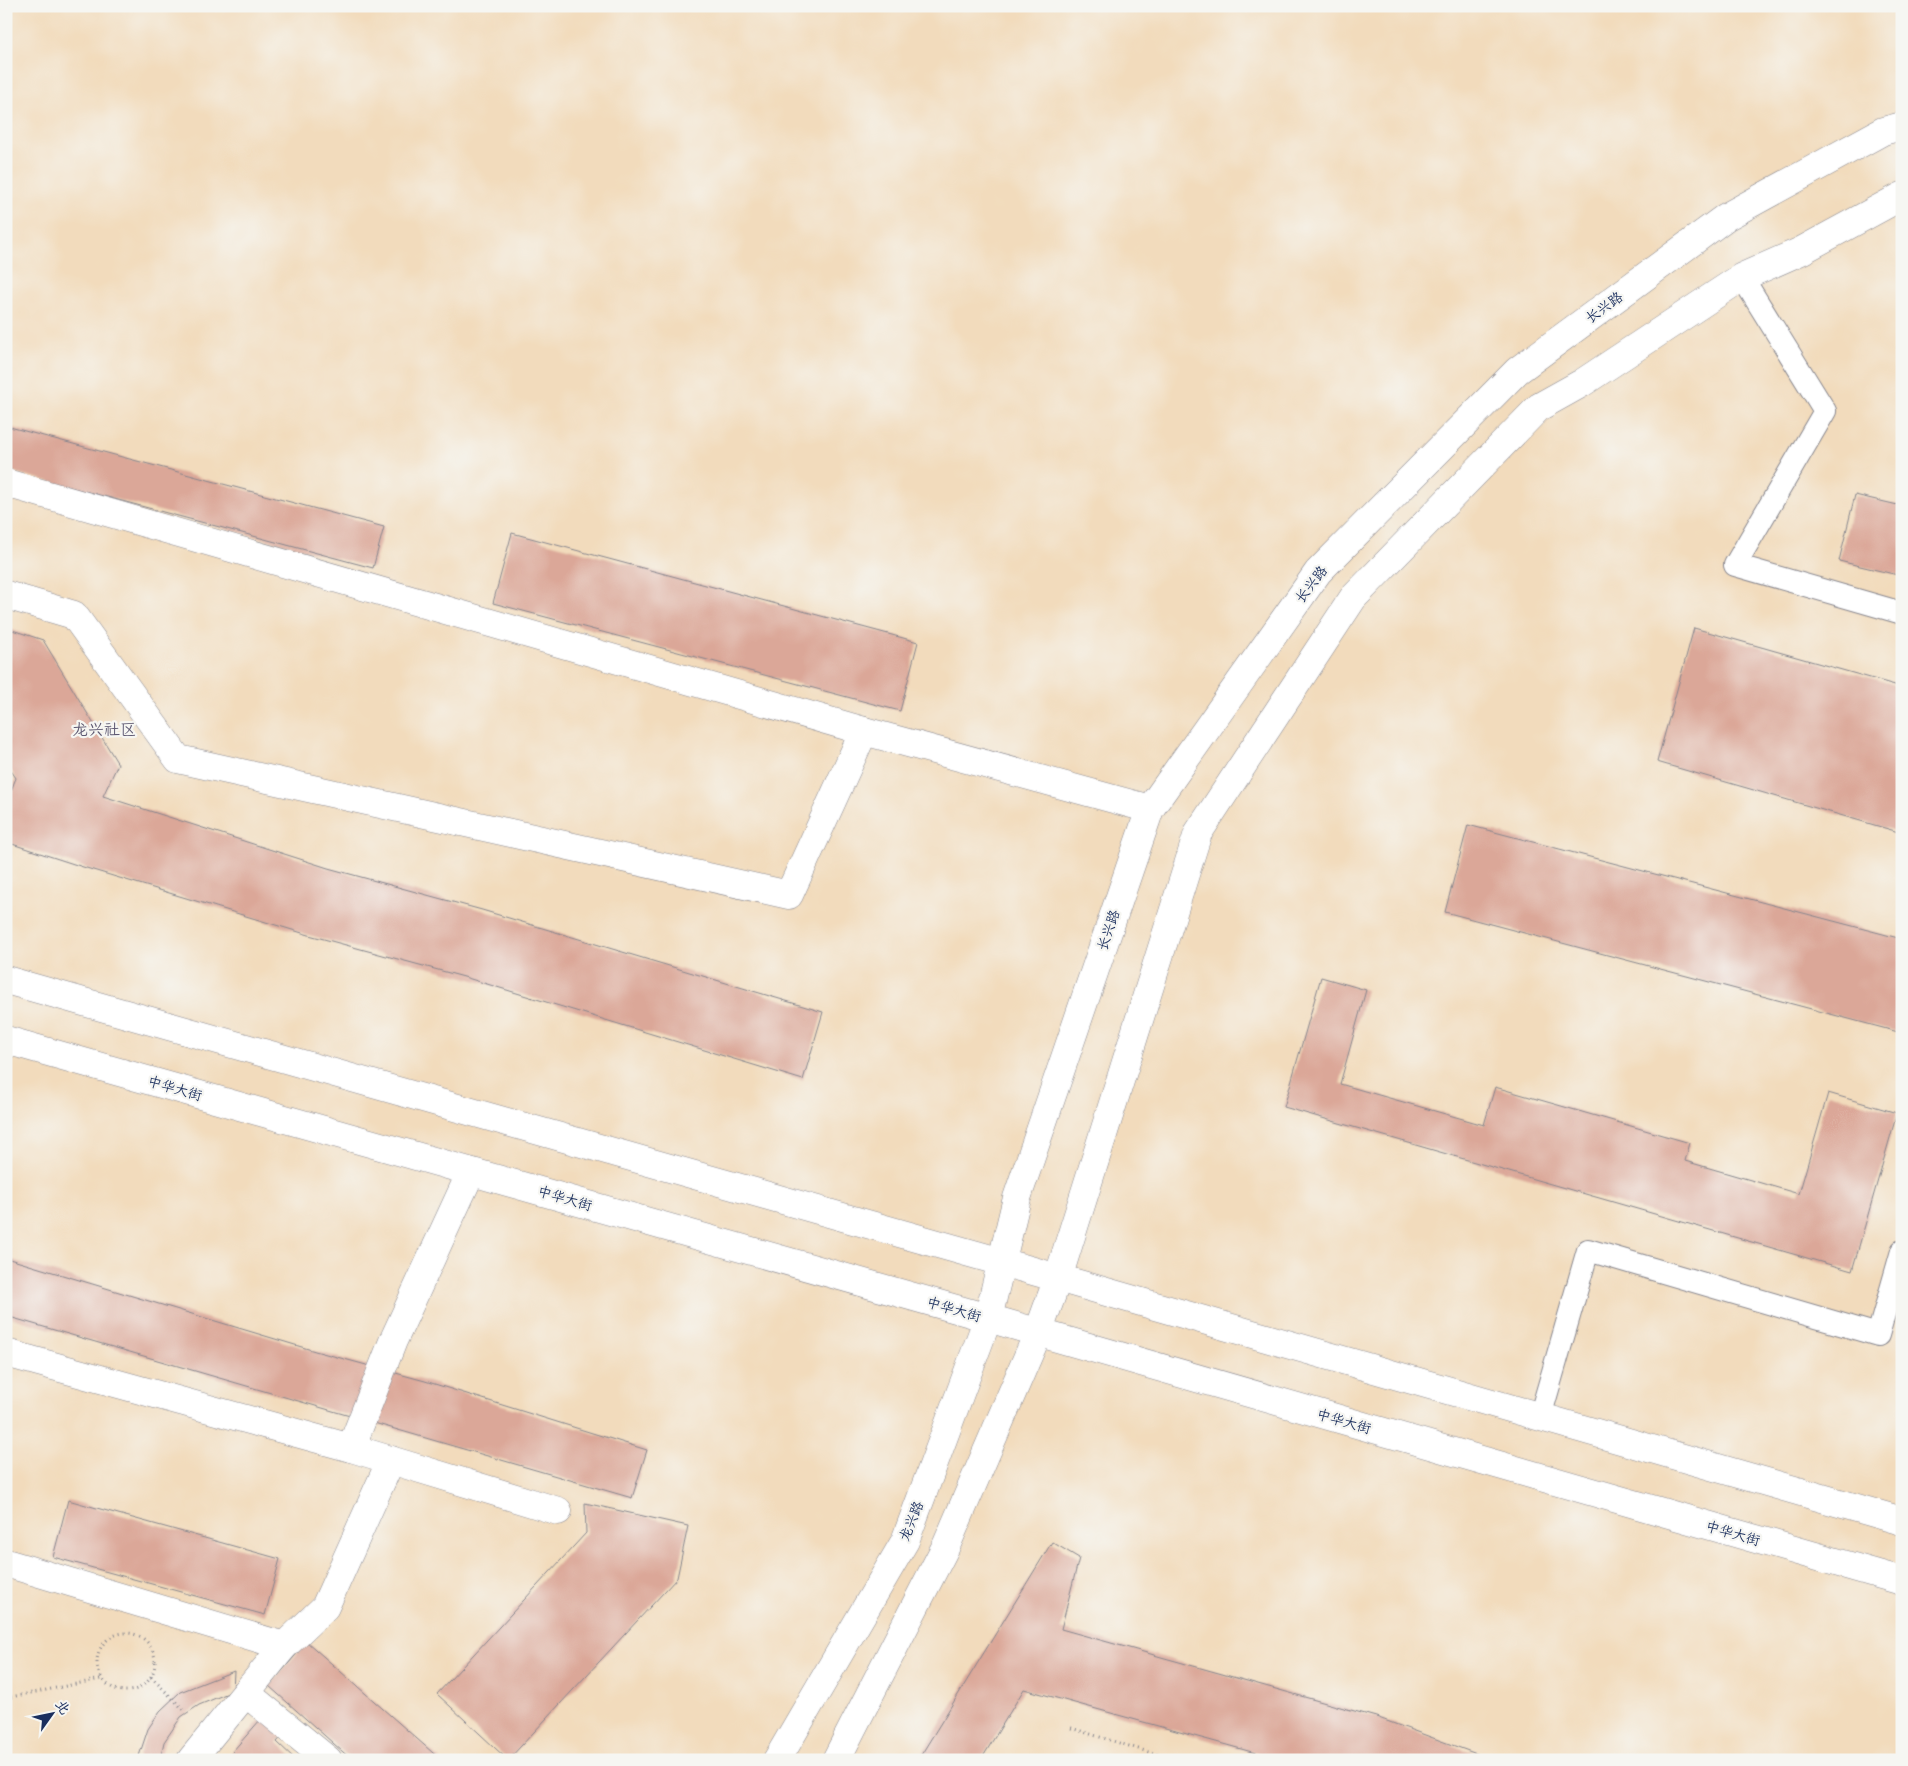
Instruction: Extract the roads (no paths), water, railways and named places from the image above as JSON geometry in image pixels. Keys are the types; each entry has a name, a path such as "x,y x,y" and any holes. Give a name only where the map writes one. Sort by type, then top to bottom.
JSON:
{"street":[{"name":"长兴路","path":"1000,1262 1017,1198 1150,809 1318,572 1517,371 1726,217 1884,131 1902,126"},
{"path":"836,1760 946,1546 1038,1333 1058,1278 1198,833 1353,598 1539,408 1582,383 1742,277 1801,251 1902,196"},
{"path":"6,483 864,731 1150,809"},
{"path":"6,595 74,615 178,758 789,895 864,731"},
{"path":"6,980 1058,1278 1902,1521"},
{"name":"中华大街","path":"6,1040 988,1318 1902,1581"},
{"path":"351,1448 393,1342 471,1172"},
{"name":"龙兴路","path":"777,1760 905,1542 988,1318 1000,1262"},
{"path":"6,1353 351,1448 558,1511"},
{"path":"191,1760 284,1646 325,1607 391,1460"},
{"path":"6,1563 284,1646"},
{"path":"246,1693 328,1760"}],"lane":[{"path":"1742,277 1825,410 1735,564 1902,613"},
{"path":"1540,1417 1588,1250 1878,1335 1902,1252"}],"district":[{"name":"龙兴社区","path":"104,729"}]}
